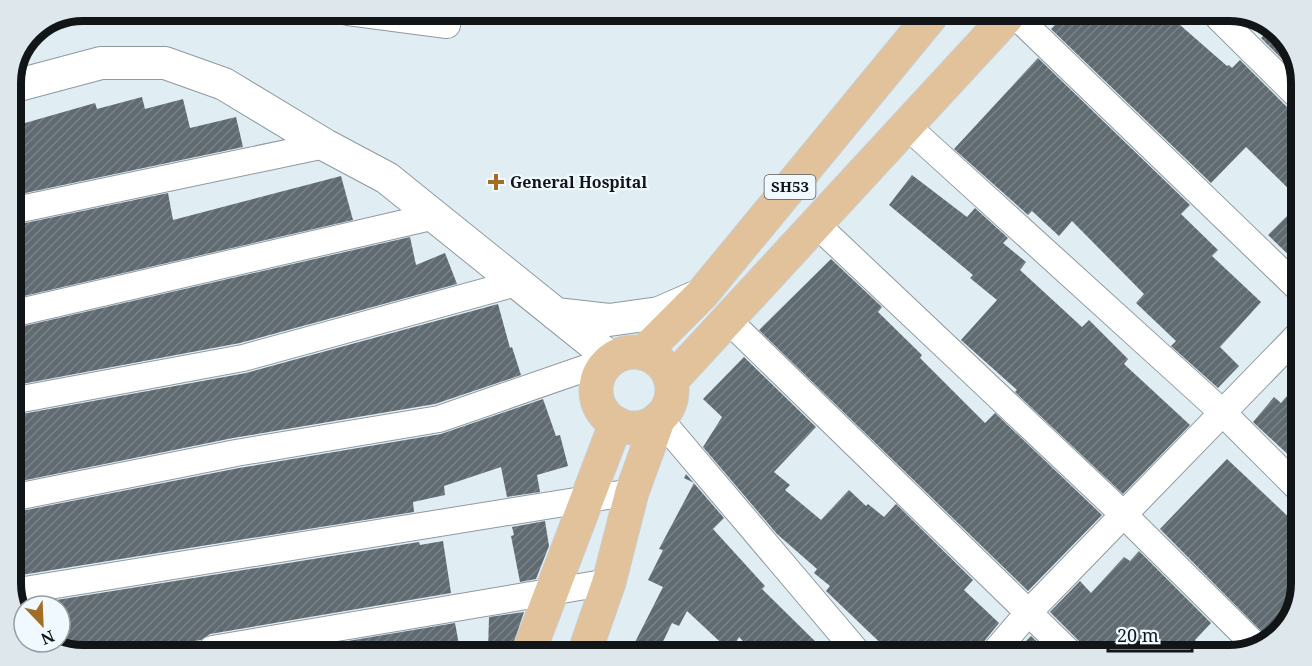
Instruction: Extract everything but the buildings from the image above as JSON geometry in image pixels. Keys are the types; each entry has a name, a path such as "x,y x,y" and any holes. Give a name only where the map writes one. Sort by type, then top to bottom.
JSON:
{"main road":[{"name":"SH53","path":"627,356 702,294 927,21"},
{"name":"SH53","path":"671,381 908,127 1003,21"},
{"path":"627,356 658,361 667,370 671,381 672,393 669,405 659,418 640,427 628,427 616,423 606,415 599,404 596,392 603,368 627,356"},
{"path":"587,645 609,582 632,492 659,418"},
{"path":"531,645 616,423"}],"street":[{"path":"417,21 447,25 448,21"},
{"path":"1021,21 1291,281"},
{"path":"1222,21 1291,89"},
{"path":"21,84 101,63 165,63 224,84 325,145 387,178 556,314 627,356"},
{"path":"908,127 1222,412 1291,481"},
{"path":"21,209 325,145"},
{"path":"21,312 435,216"},
{"path":"817,225 1123,514 1250,641"},
{"path":"21,399 243,358 516,283"},
{"path":"556,314 609,320 659,314 702,294"},
{"path":"727,319 1062,645"},
{"path":"1001,645 1028,613 1291,342"},
{"path":"21,496 236,453 439,419 627,356"},
{"path":"659,418 851,645"},
{"path":"21,590 632,492"},
{"path":"236,645 609,582"}],"place":[{"name":"General Hospital","path":"496,182"}]}
